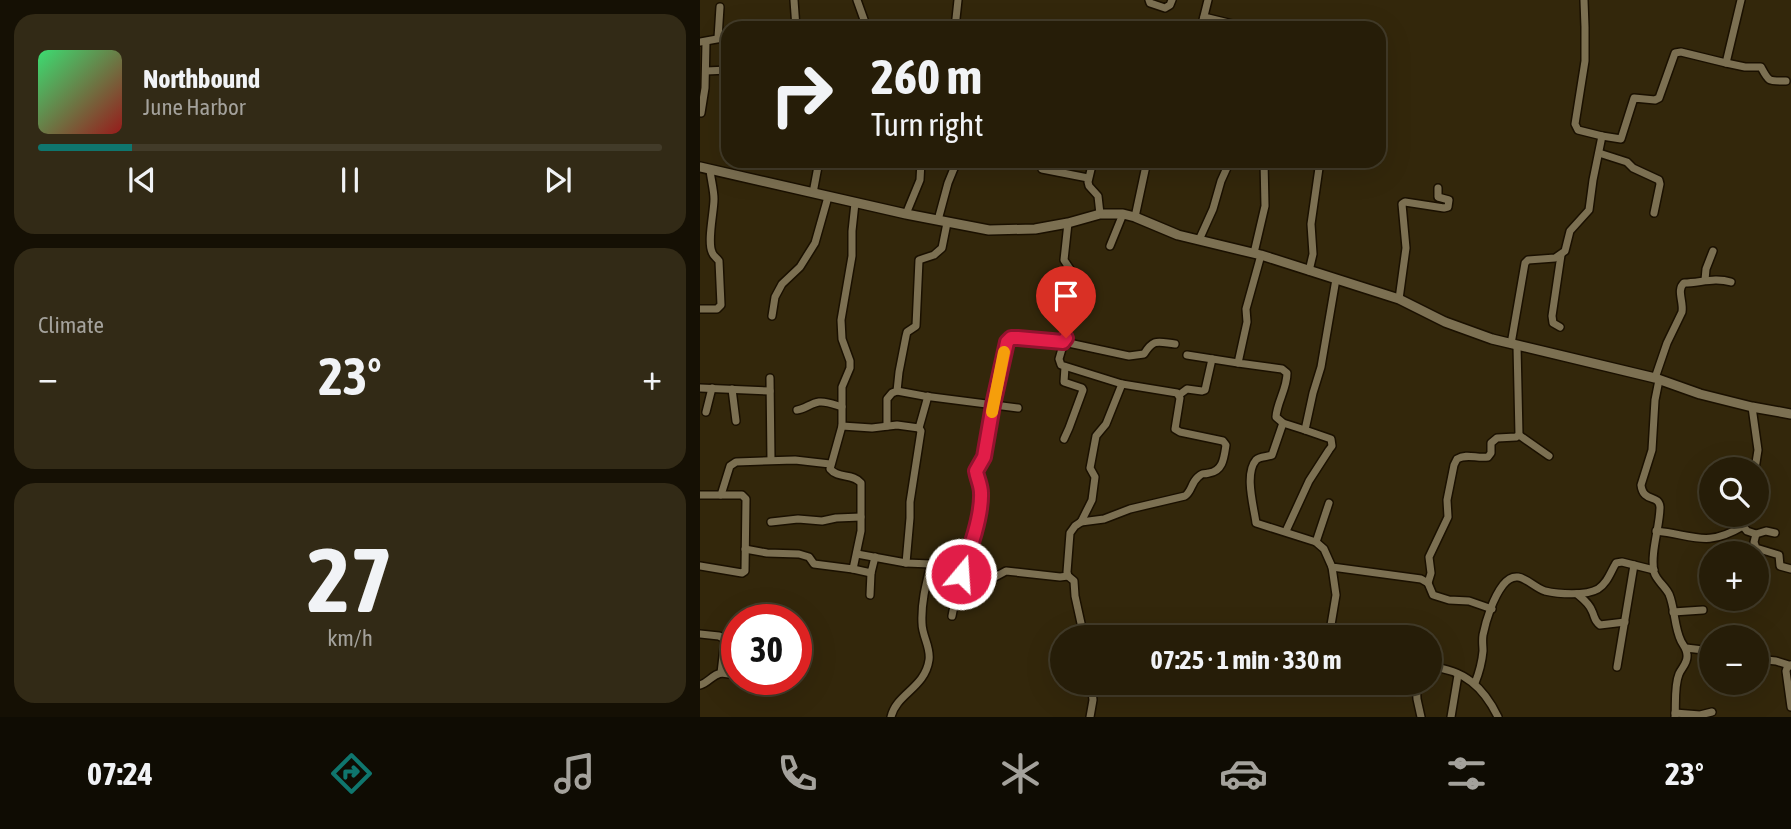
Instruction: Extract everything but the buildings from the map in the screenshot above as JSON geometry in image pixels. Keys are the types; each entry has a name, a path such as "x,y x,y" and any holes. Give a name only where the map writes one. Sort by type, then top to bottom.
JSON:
{"street":[{"path":"794,0 796,21"},
{"path":"857,0 864,21"},
{"path":"956,21 958,0"},
{"path":"1149,0 1150,3 1165,8 1172,0"},
{"path":"1203,21 1208,0"},
{"path":"1584,0 1585,61 1575,124 1578,130 1620,139 1634,98 1658,98 1675,53 1681,52 1745,67 1761,67 1766,79 1786,81"},
{"path":"1727,63 1741,0"},
{"path":"718,38 720,7"},
{"path":"1204,17 1220,21"},
{"path":"701,113 706,71 703,42 721,38"},
{"path":"706,71 721,70"},
{"path":"1519,435 1514,345 1525,264 1528,260 1555,258 1565,251 1570,232 1589,210 1602,136"},
{"path":"1600,153 1627,162 1633,168 1659,180 1654,213"},
{"path":"813,193 818,168"},
{"path":"906,214 920,180 921,168"},
{"path":"897,391 907,332 916,326 919,260 939,252 942,248 948,183 954,168"},
{"path":"1091,168 1089,186 1098,196 1100,214"},
{"path":"1135,217 1146,168"},
{"path":"1199,240 1227,168"},
{"path":"1238,363 1265,206 1264,168"},
{"path":"1309,271 1313,254 1311,224 1319,168"},
{"path":"700,309 717,309 721,305 719,261 711,249 714,198 705,169 989,230 1035,229 1100,214 1123,214 1178,235 1257,254 1399,299 1458,327 1514,345 1657,379 1700,394 1752,407 1791,414"},
{"path":"1042,169 1088,178"},
{"path":"1399,299 1406,248 1402,204 1405,202 1448,207 1449,200 1438,197 1438,188"},
{"path":"772,316 775,297 782,284 800,267 814,243 828,197"},
{"path":"853,569 861,531 861,482 857,478 831,472 830,464 842,426 841,393 850,368 842,340 841,320 852,256 855,203"},
{"path":"1110,246 1123,214"},
{"path":"700,222 712,221"},
{"path":"1068,223 1064,260 1073,275 1067,334 1059,362 1066,368 1122,384 1179,395"},
{"path":"700,250 711,249"},
{"path":"1705,280 1713,251"},
{"path":"1560,327 1553,323 1552,316 1561,255"},
{"path":"1305,430 1321,367 1336,279"},
{"path":"1712,712 1675,715 1678,676 1688,658 1679,636 1668,592 1654,570 1659,502 1644,495 1641,485 1652,450 1657,379 1667,343 1682,312 1680,286 1705,280 1721,279 1731,282"},
{"path":"952,616 959,580 980,507 981,489 976,471 984,457 1007,342 1011,338 1025,337 1129,356 1144,354 1148,346 1156,342 1175,344"},
{"path":"1187,355 1282,369 1288,377 1276,417 1283,423 1331,439 1332,446 1310,481 1286,531"},
{"path":"1081,625 1074,581 1068,576 1067,568 1070,533 1075,526 1081,522 1104,519 1129,509 1185,496 1202,474 1219,469 1225,442 1175,429 1179,395 1187,389 1205,390 1212,359"},
{"path":"1063,439 1083,390 1064,382 1066,368"},
{"path":"770,378 771,460"},
{"path":"1081,522 1092,500 1095,486 1095,477 1090,468 1096,436 1105,424 1122,384"},
{"path":"700,388 770,391"},
{"path":"705,412 712,388"},
{"path":"733,389 736,421"},
{"path":"887,426 887,399 897,391 1018,408"},
{"path":"905,563 910,502 921,431 919,428 928,396"},
{"path":"797,410 819,402 842,408"},
{"path":"1752,407 1757,457"},
{"path":"1283,423 1272,455 1256,460 1252,472 1256,523 1316,542 1324,549 1332,567 1336,595 1331,625"},
{"path":"842,426 872,428 897,425 919,428"},
{"path":"1519,435 1549,456"},
{"path":"1428,583 1431,573 1429,557 1448,517 1447,500 1457,458 1488,457 1491,443 1497,438 1519,435"},
{"path":"722,495 732,463 796,460 830,464"},
{"path":"700,495 742,495 746,499 744,572 700,566"},
{"path":"1316,542 1329,503"},
{"path":"771,522 861,517"},
{"path":"1656,531 1699,539 1723,536 1741,527"},
{"path":"1744,527 1746,531 1756,534 1766,531 1775,533"},
{"path":"1756,534 1756,548 1779,555 1780,566 1791,569"},
{"path":"745,549 799,554 809,557 814,564 872,573"},
{"path":"856,554 905,563 963,567 995,577 1006,571 1068,576"},
{"path":"870,595 875,557"},
{"path":"1475,683 1482,660 1484,633 1492,609 1508,580 1523,578 1544,590 1577,594 1592,592 1598,588 1607,580 1616,563 1654,570"},
{"path":"891,717 898,701 918,684 930,659 922,622 923,598 931,564"},
{"path":"1617,667 1634,565"},
{"path":"1332,567 1421,579 1428,583 1433,595 1449,600 1469,601 1492,609"},
{"path":"1577,594 1586,600 1596,622 1601,625 1625,622"},
{"path":"1673,611 1699,610"},
{"path":"700,634 721,637"},
{"path":"1686,648 1699,650"},
{"path":"1769,660 1790,665 1786,671 1791,707"},
{"path":"1442,669 1475,683 1498,717"},
{"path":"700,685 721,673"},
{"path":"1451,717 1458,675"},
{"path":"1090,717 1092,695"},
{"path":"1416,695 1421,717"}],"slow traffic":[{"path":"992,412 1004,352"}],"route":[{"path":"961,574 980,507 981,489 976,471 984,457 1007,342 1011,338 1025,337 1063,342 1066,338"}]}
